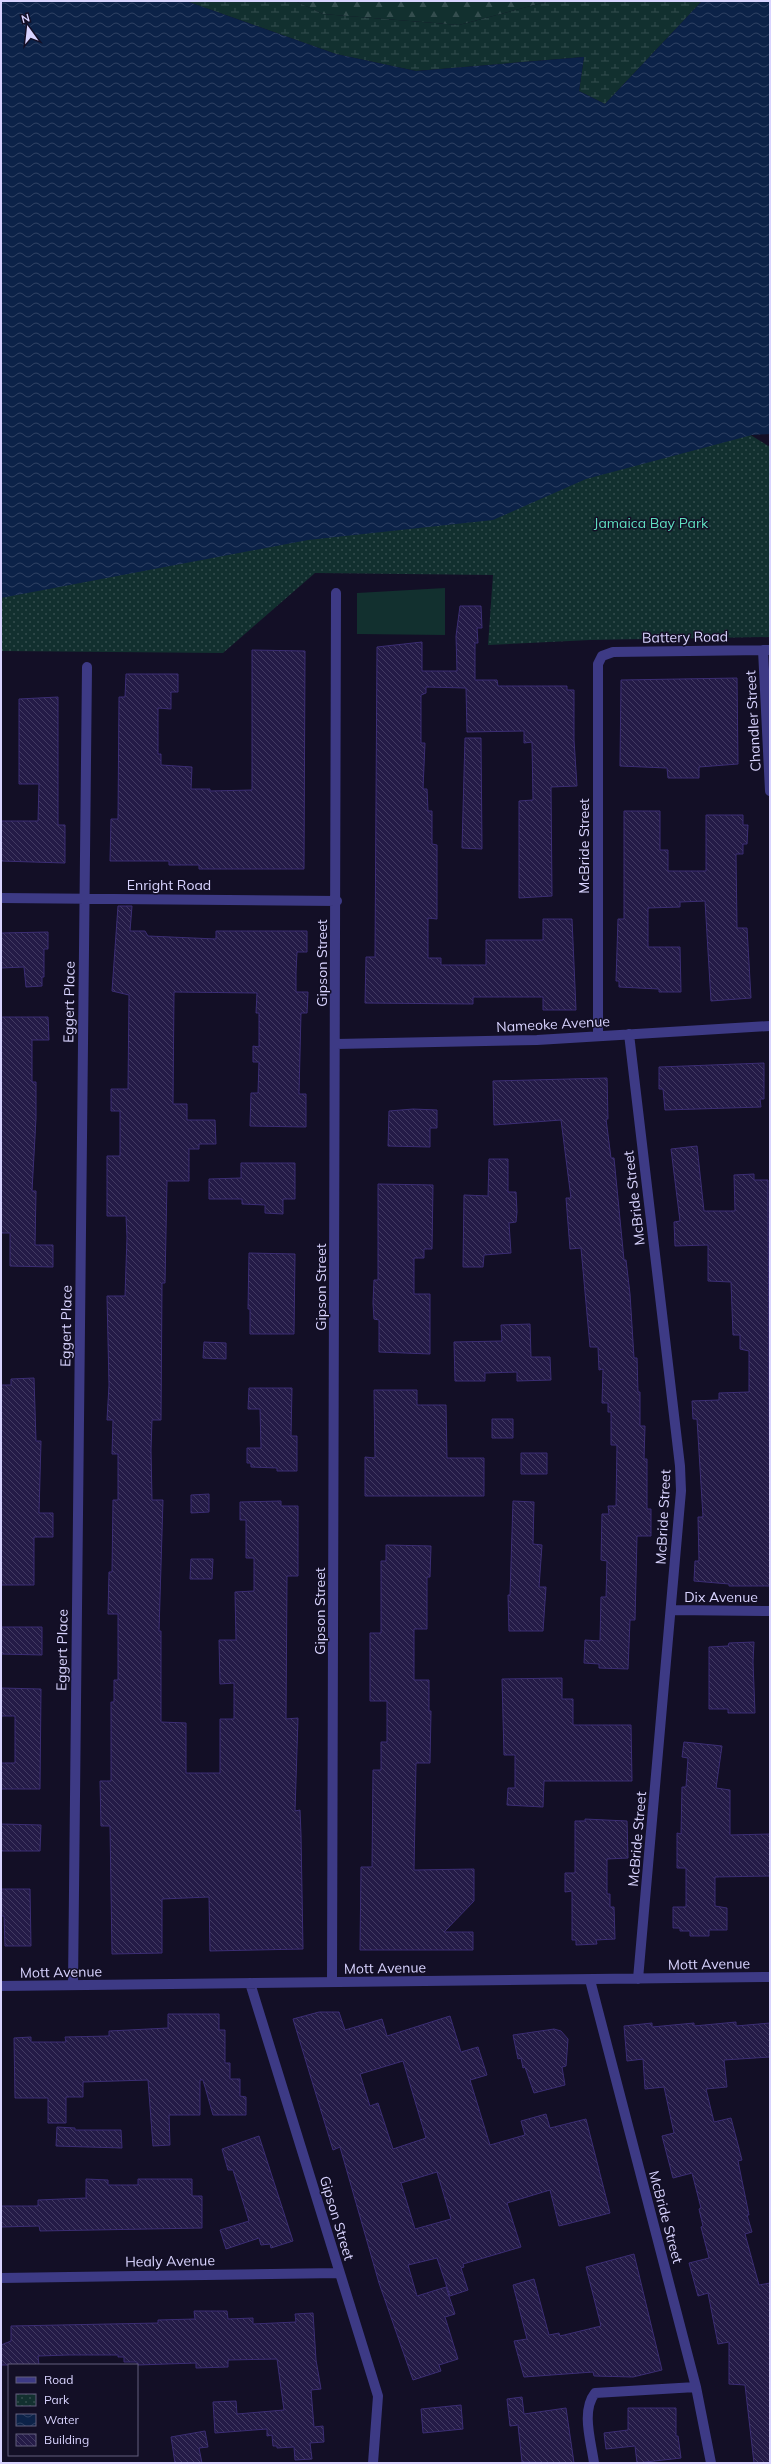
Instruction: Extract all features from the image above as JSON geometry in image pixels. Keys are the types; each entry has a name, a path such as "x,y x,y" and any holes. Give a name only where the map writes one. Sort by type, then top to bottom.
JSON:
{"street":[{"name":"Gipson Street","path":"332,1982 337,901 336,592"},
{"name":"Battery Road","path":"602,656 613,652 767,650"},
{"name":"Chandler Street","path":"767,650 770,790"},
{"name":"McBride Street","path":"598,1036 598,664 602,656"},
{"name":"Eggert Place","path":"73,1986 87,667"},
{"name":"Enright Road","path":"1,898 337,901"},
{"name":"Nameoke Avenue","path":"336,1044 537,1040 770,1026"},
{"name":"McBride Street","path":"629,1034 680,1466 681,1491 638,1979"},
{"name":"Dix Avenue","path":"671,1610 770,1611"},
{"name":"Mott Avenue","path":"1,1986 770,1977"},
{"name":"McBride Street","path":"590,1980 696,2387 711,2463"},
{"name":"Gipson Street","path":"250,1983 378,2396 373,2463"},
{"name":"Healy Avenue","path":"1,2278 339,2273"},
{"path":"594,2463 587,2410 589,2401 595,2393 696,2387"}],"green space":[{"path":"186,1 295,1 323,14 459,25 549,1 702,1 605,104 579,91 584,57 416,71 336,54"},
{"path":"295,1 549,1 459,25 323,14"},
{"name":"Jamaica Bay Park","path":"695,401 770,447 770,637 590,640 488,645 493,575 315,573 223,653 1,651 1,482"},
{"path":"445,588 445,635 357,634 357,593"}],"water":[{"path":"1,1 186,1 336,54 416,71 584,57 579,91 605,104 702,1 770,1 770,434 752,435 586,479 493,520 308,540 1,598"}],"building":[{"path":"460,606 481,606 482,628 477,628 478,643 475,643 475,680 497,680 498,686 567,686 567,690 574,690 574,740 577,786 551,787 552,896 519,898 519,801 533,800 532,742 524,743 524,731 467,732 466,688 426,687 426,693 421,695 421,743 425,743 423,789 427,789 428,811 432,811 432,844 437,845 437,919 428,918 428,958 441,958 441,965 486,965 486,940 543,940 543,919 572,919 576,1010 543,1010 543,997 473,997 473,1004 365,1003 366,957 375,957 377,647 422,642 422,671 457,671 456,636"},
{"path":"252,650 305,651 304,869 199,869 199,865 169,865 169,861 110,861 111,819 118,819 119,697 125,697 126,674 178,674 178,692 171,692 171,709 158,708 158,754 161,754 161,765 192,767 191,789 210,789 210,791 252,790"},
{"path":"737,678 738,764 699,767 699,778 668,778 667,768 620,766 621,680"},
{"path":"58,697 58,825 65,825 65,863 1,861 1,821 38,821 39,784 19,784 19,699"},
{"path":"465,738 481,738 482,849 462,848"},
{"path":"624,811 660,811 660,850 668,850 668,871 706,871 706,815 743,815 743,825 748,825 747,844 743,844 743,854 736,854 737,928 747,928 751,998 711,1001 705,901 680,902 680,907 648,908 648,947 680,947 681,992 659,992 659,989 619,987 619,981 616,981 618,919 624,919"},
{"path":"118,906 132,906 130,931 145,931 148,936 216,939 216,931 307,931 307,952 297,952 296,972 296,992 308,992 307,1013 301,1013 299,1094 306,1094 306,1127 250,1126 251,1093 258,1093 259,1062 253,1062 253,1046 259,1047 259,1013 256,1013 257,993 174,992 173,1104 187,1104 187,1120 215,1120 216,1144 199,1144 199,1149 189,1149 189,1181 167,1181 165,1283 162,1283 161,1420 152,1420 151,1450 152,1500 163,1500 159,1631 161,1631 161,1722 186,1723 186,1773 220,1773 220,1719 234,1719 234,1683 220,1684 219,1640 236,1640 235,1592 254,1591 254,1558 246,1558 246,1520 240,1520 240,1502 281,1501 281,1506 298,1506 298,1576 287,1576 286,1719 298,1718 295,1811 300,1810 303,1949 210,1951 209,1897 162,1899 162,1953 112,1954 110,1826 101,1826 100,1781 111,1781 111,1702 114,1702 114,1680 118,1680 118,1614 108,1614 109,1572 112,1572 113,1500 118,1500 118,1454 112,1454 113,1420 107,1420 109,1385 107,1296 125,1296 127,1237 126,1216 107,1216 107,1156 120,1156 120,1111 111,1111 111,1089 128,1089 129,995 112,991"},
{"path":"48,932 48,949 44,949 44,977 42,977 42,986 26,987 24,967 1,968 1,933"},
{"path":"1,1017 48,1017 49,1040 32,1040 32,1082 36,1082 36,1118 32,1191 36,1191 35,1245 53,1245 53,1267 10,1266 10,1233 1,1233"},
{"path":"764,1063 764,1099 760,1099 761,1107 665,1110 663,1089 659,1089 659,1067"},
{"path":"607,1078 608,1119 606,1119 611,1158 614,1158 624,1260 626,1260 630,1294 634,1358 637,1358 638,1392 640,1392 640,1426 645,1426 644,1459 647,1459 647,1509 651,1509 651,1536 637,1536 635,1620 630,1620 628,1669 599,1668 599,1664 584,1663 585,1640 600,1641 601,1597 606,1597 607,1561 601,1560 602,1514 609,1514 608,1506 616,1506 617,1445 611,1445 611,1412 608,1412 608,1403 602,1403 603,1369 599,1370 598,1347 590,1347 581,1248 570,1249 566,1198 571,1198 561,1120 494,1125 493,1081"},
{"path":"413,1109 437,1110 437,1128 430,1128 430,1147 388,1146 389,1111"},
{"path":"697,1146 704,1211 735,1211 734,1175 754,1174 754,1180 768,1180 770,1586 729,1586 729,1584 694,1581 695,1561 699,1561 698,1517 703,1517 697,1419 693,1419 692,1401 719,1400 719,1393 749,1392 749,1351 740,1349 740,1335 733,1335 731,1282 708,1281 708,1245 675,1246 674,1222 680,1221 671,1149"},
{"path":"489,1159 508,1159 508,1192 516,1192 516,1222 509,1223 511,1253 484,1255 483,1267 463,1267 464,1195 488,1196"},
{"path":"241,1163 295,1163 295,1199 283,1199 283,1214 265,1213 265,1205 242,1204 242,1199 209,1199 209,1179 241,1178"},
{"path":"378,1184 433,1185 432,1249 424,1249 424,1258 414,1258 414,1294 430,1294 430,1354 379,1352 379,1320 374,1319 373,1303 374,1280 378,1280"},
{"path":"249,1253 295,1254 294,1334 250,1334 250,1309 248,1309"},
{"path":"530,1324 531,1357 550,1357 551,1380 517,1381 517,1372 485,1373 485,1381 455,1381 454,1342 502,1341 501,1325"},
{"path":"204,1342 226,1343 226,1359 203,1358"},
{"path":"34,1378 36,1441 41,1441 39,1513 53,1513 53,1537 34,1537 34,1585 1,1585 1,1385 11,1385 11,1379"},
{"path":"249,1388 292,1388 291,1436 297,1436 297,1471 277,1471 277,1468 251,1467 251,1463 247,1463 247,1448 261,1448 260,1409 248,1409"},
{"path":"374,1390 417,1390 417,1405 446,1405 447,1458 484,1458 484,1496 365,1496 365,1457 375,1458"},
{"path":"492,1419 513,1419 513,1438 492,1438"},
{"path":"521,1453 547,1453 547,1474 521,1474"},
{"path":"209,1494 209,1512 191,1513 191,1495"},
{"path":"513,1501 534,1502 533,1544 542,1545 539,1587 546,1587 543,1631 509,1631 508,1595 510,1595"},
{"path":"386,1545 431,1546 430,1577 427,1577 427,1629 414,1629 414,1680 429,1680 429,1711 431,1711 430,1763 416,1763 414,1870 474,1869 474,1901 444,1932 473,1932 473,1950 360,1950 361,1867 372,1867 373,1770 381,1770 381,1742 387,1742 387,1701 370,1701 370,1633 381,1633 381,1561 386,1561"},
{"path":"191,1559 213,1559 212,1579 190,1579"},
{"path":"1,1627 42,1627 42,1655 1,1654"},
{"path":"754,1642 753,1662 755,1713 728,1713 728,1709 709,1709 709,1647 728,1646 729,1643"},
{"path":"562,1678 562,1699 573,1699 573,1725 631,1725 632,1781 544,1781 543,1807 507,1805 508,1788 515,1788 515,1755 504,1755 502,1679"},
{"path":"1,1688 41,1689 40,1789 1,1789 1,1763 15,1763 15,1716 1,1716"},
{"path":"684,1742 722,1746 716,1788 730,1790 730,1835 770,1834 770,1876 715,1877 715,1906 727,1908 727,1930 709,1930 709,1936 690,1936 690,1931 680,1931 680,1928 673,1928 673,1907 686,1907 686,1868 677,1868 677,1833 681,1834 682,1787 686,1787 688,1758 682,1757"},
{"path":"585,1819 627,1821 628,1858 607,1859 607,1894 610,1894 610,1907 614,1907 615,1939 596,1940 597,1944 576,1945 576,1940 572,1940 572,1891 565,1892 565,1873 575,1873 575,1821 585,1821"},
{"path":"1,1824 41,1825 40,1851 1,1851"},
{"path":"1,1889 30,1889 31,1946 5,1946 4,1916 1,1916"},
{"path":"319,2012 339,2012 345,2030 382,2019 387,2036 450,2016 461,2052 478,2047 487,2075 470,2080 490,2145 525,2135 521,2121 546,2114 550,2128 586,2119 610,2213 559,2226 550,2190 507,2203 521,2247 463,2264 464,2267 461,2268 468,2290 450,2296 437,2258 408,2265 417,2296 446,2287 455,2314 445,2317 458,2359 439,2365 441,2371 413,2380 379,2283 340,2147 333,2150 293,2019","holes":["403,2061 426,2138 393,2149 378,2103 370,2106 360,2074","437,2172 451,2219 415,2229 401,2183"]},
{"path":"168,2014 219,2014 219,2030 225,2030 225,2063 230,2063 230,2079 240,2079 240,2096 246,2097 246,2115 213,2115 203,2080 200,2080 200,2115 169,2115 170,2145 153,2146 148,2080 83,2082 83,2097 66,2097 66,2123 48,2123 48,2098 15,2098 14,2038 31,2037 31,2042 66,2042 65,2037 109,2036 109,2031 168,2028"},
{"path":"736,2022 736,2026 770,2023 770,2057 724,2060 727,2087 706,2089 714,2122 731,2118 742,2160 738,2161 749,2215 747,2215 752,2232 745,2234 759,2285 770,2283 770,2463 754,2463 745,2385 729,2384 729,2342 718,2344 708,2293 698,2296 689,2263 709,2258 701,2227 703,2226 699,2209 701,2208 692,2173 673,2178 662,2136 674,2133 664,2087 645,2089 643,2059 627,2061 624,2026 652,2023 652,2027 694,2023 694,2026"},
{"path":"554,2029 561,2031 568,2039 566,2066 562,2067 565,2085 534,2093 525,2067 523,2068 521,2058 518,2059 513,2035"},
{"path":"57,2127 75,2128 75,2130 121,2130 122,2148 56,2146"},
{"path":"259,2136 293,2241 271,2248 270,2244 261,2245 259,2238 226,2249 220,2230 249,2221 233,2170 228,2170 222,2149"},
{"path":"86,2179 108,2180 108,2185 138,2185 138,2179 192,2179 192,2196 202,2196 202,2228 40,2231 39,2226 1,2227 1,2206 38,2206 38,2200 86,2198"},
{"path":"634,2254 662,2370 633,2377 594,2376 593,2372 524,2377 514,2341 527,2339 513,2285 534,2279 549,2335 559,2333 560,2336 601,2326 586,2267"},
{"path":"194,2311 227,2311 228,2319 253,2318 253,2324 296,2322 295,2314 313,2313 316,2360 321,2389 311,2390 314,2427 323,2426 324,2442 310,2443 312,2459 295,2460 294,2447 277,2448 277,2446 273,2446 272,2435 267,2436 267,2429 215,2433 213,2402 236,2401 237,2414 284,2410 277,2359 228,2360 228,2367 196,2368 196,2363 138,2365 137,2362 124,2362 124,2357 118,2357 118,2355 68,2355 38,2356 39,2364 1,2365 1,2345 11,2341 11,2326 158,2323 158,2320 195,2319"},
{"path":"522,2397 524,2414 566,2408 574,2463 522,2462 518,2425 510,2426 507,2399"},
{"path":"461,2405 463,2429 423,2433 421,2409"},
{"path":"628,2408 676,2408 676,2436 678,2436 681,2458 637,2463 635,2446 606,2449 604,2433 628,2430"},
{"path":"205,2431 208,2447 199,2448 202,2463 175,2463 171,2437"}]}
